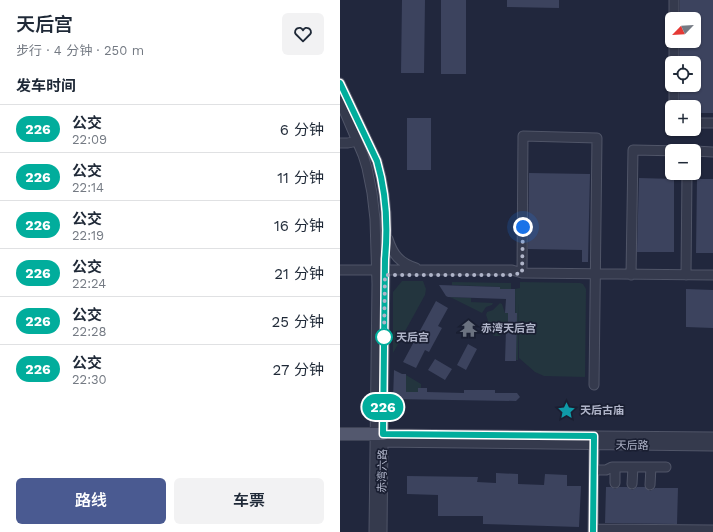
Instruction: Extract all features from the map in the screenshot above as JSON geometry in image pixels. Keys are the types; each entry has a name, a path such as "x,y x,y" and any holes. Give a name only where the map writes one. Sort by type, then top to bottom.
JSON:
{"main road":[{"path":"340,434 379,438"},
{"path":"340,442 379,438"}],"street":[{"path":"674,0 674,12"},
{"name":"赤湾六路","path":"340,83 369,143 380,171 387,234 382,271 379,438 374,532"},
{"name":"赤湾六路","path":"340,101 367,168 372,193 382,271"},
{"path":"701,123 713,123"},
{"path":"522,273 523,136 597,138 594,386"},
{"path":"340,143 357,141"},
{"path":"631,275 633,150 665,151"},
{"path":"701,151 713,152"},
{"path":"686,275 687,180"},
{"path":"387,234 390,246 397,258 421,270"},
{"path":"340,270 511,275 522,273 596,275 713,275"},
{"path":"382,271 512,270 522,273"},
{"name":"天后路","path":"379,438 594,440 713,437"},
{"name":"赤湾六路","path":"379,438 382,532"},
{"path":"594,440 593,530 713,530"},
{"name":"天后路","path":"594,440 713,446"},
{"path":"594,470 606,470 615,467 666,467"},
{"path":"615,467 615,483"},
{"path":"632,484 633,467"},
{"path":"650,485 651,467"}],"shaded area":[{"path":"402,281 423,281 426,289 425,295 393,353 393,292"},
{"path":"452,282 511,283 511,289 500,297 500,287 452,285"},
{"path":"520,282 583,284 586,289 585,377 544,376 535,372 519,358 519,302 518,360 516,360 515,289 520,288"},
{"path":"450,297 471,298 471,302 493,303 492,305 486,307 482,313"},
{"path":"500,303 502,304 505,313 508,313 508,330 505,330 500,336 494,336 491,332 486,315 487,312 493,310"},
{"path":"406,375 421,384 421,388 418,388 418,392 406,392"}],"building":[{"path":"402,0 425,0 424,73 401,73"},
{"path":"441,0 466,0 466,74 441,74"},
{"path":"507,0 559,0 559,8 507,7"},
{"path":"680,0 713,0 713,113 701,113 701,100 680,100 680,92 701,92 701,56 680,56 680,48 701,48 701,12 680,12"},
{"path":"407,118 431,118 431,170 407,170"},
{"path":"529,173 590,174 588,262 582,262 582,250 528,249"},
{"path":"639,178 674,180 674,252 637,252"},
{"path":"713,179 713,253 696,253 697,180"},
{"path":"439,285 500,287 500,289 515,289 515,313 517,313 516,361 505,361 506,330 508,330 508,313 505,313 506,299 448,297"},
{"path":"686,289 713,290 713,328 686,327"},
{"path":"436,301 448,308 438,326 442,328 429,352 425,350 416,368 403,362"},
{"path":"468,344 477,349 466,370 457,365"},
{"path":"435,359 452,369 445,380 428,370"},
{"path":"394,370 402,374 406,374 406,392 418,392 418,388 427,388 427,392 464,393 464,390 495,390 495,393 517,393 520,397 516,401 393,399"},
{"path":"496,473 518,474 518,484 544,485 545,474 567,475 567,486 581,486 579,527 483,524 483,516 438,516 438,495 407,494 407,476 478,477 477,482 496,483"},
{"path":"606,487 615,489 619,487 627,487 632,490 637,487 645,487 650,491 655,488 678,488 677,524 605,523"}],"bus line":[{"name":"226","path":"340,83 377,161 380,171 385,209 387,234 385,259 383,434 594,436 593,532"}],"place":[{"name":"赤湾天后宫","path":"468,328"},
{"name":"天后宫","path":"384,337"},
{"name":"天后古庙","path":"567,410"}],"route":[{"path":"384,337 385,275 511,275 522,273 523,227"}]}
